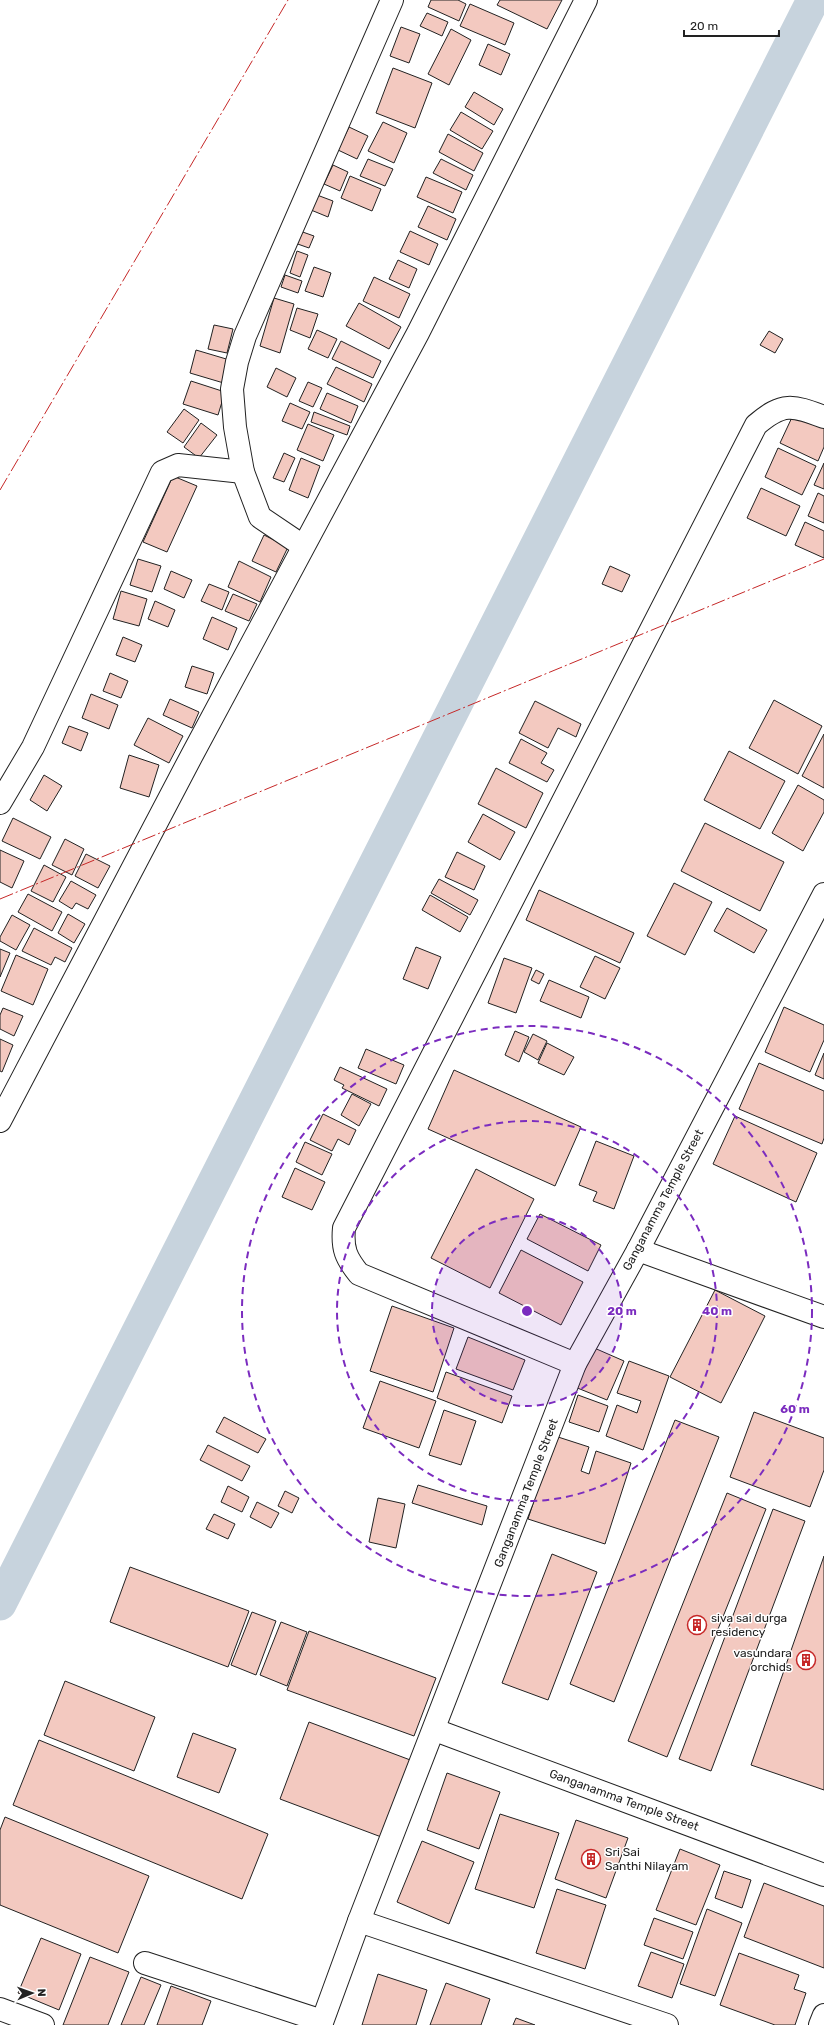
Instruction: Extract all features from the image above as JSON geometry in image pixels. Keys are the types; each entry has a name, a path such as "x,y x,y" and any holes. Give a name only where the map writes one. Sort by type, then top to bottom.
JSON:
{"street":[{"path":"304,546 260,517 242,472 235,427 232,389 237,362 245,336 392,0"},
{"path":"0,1121 418,333 586,0"},
{"path":"575,1364 359,1274 348,1261 342,1243 344,1228 756,425 772,412 785,408 800,408 824,417"},
{"path":"0,803 33,747 162,472 178,465 242,472"},
{"name":"Ganganamma Temple Street","path":"824,894 638,1250 575,1364 435,1730 824,1875"},
{"path":"638,1250 824,1317"},
{"path":"145,1963 322,2023 359,1921 435,1730"},
{"path":"359,1921 667,2025"},
{"path":"0,2009 43,2025"},
{"path":"820,2025 824,2015"}],"building":[{"path":"431,0 458,0 466,4 459,21 428,7"},
{"path":"500,0 562,0 547,29 497,5"},
{"path":"470,4 514,23 505,45 460,26"},
{"path":"427,13 448,22 442,36 420,26"},
{"path":"401,27 420,34 409,63 390,56"},
{"path":"451,29 471,40 449,85 428,74"},
{"path":"488,44 510,54 501,75 479,65"},
{"path":"393,68 432,83 415,128 376,113"},
{"path":"474,92 503,109 494,125 465,107"},
{"path":"461,112 493,131 482,149 450,130"},
{"path":"383,122 407,133 394,163 368,151"},
{"path":"349,127 368,136 357,159 338,150"},
{"path":"448,134 483,153 474,171 439,152"},
{"path":"368,159 393,169 385,186 360,176"},
{"path":"441,159 473,175 466,190 433,173"},
{"path":"333,165 348,172 340,191 324,184"},
{"path":"350,176 381,189 372,211 341,198"},
{"path":"426,177 462,192 453,213 417,197"},
{"path":"317,195 333,201 328,217 311,210"},
{"path":"428,206 456,219 447,240 418,227"},
{"path":"297,230 314,236 309,248 292,242"},
{"path":"410,231 438,244 429,265 400,252"},
{"path":"297,251 308,255 300,277 290,273"},
{"path":"398,260 417,269 409,288 389,279"},
{"path":"314,267 331,273 323,297 305,291"},
{"path":"285,275 302,281 298,293 281,287"},
{"path":"374,277 410,294 399,318 363,301"},
{"path":"274,298 294,304 280,353 260,346"},
{"path":"359,303 401,327 389,349 346,326"},
{"path":"297,308 318,314 310,338 290,330"},
{"path":"214,325 233,329 227,353 208,349"},
{"path":"317,330 337,339 328,358 308,349"},
{"path":"769,331 783,339 775,353 760,345"},
{"path":"341,341 381,361 373,378 332,359"},
{"path":"196,350 233,361 227,384 190,373"},
{"path":"336,367 372,384 364,402 327,384"},
{"path":"276,368 296,378 287,397 267,387"},
{"path":"191,381 225,392 218,415 183,404"},
{"path":"308,382 322,388 313,407 299,401"},
{"path":"327,393 358,406 351,423 320,409"},
{"path":"290,403 310,412 302,429 282,421"},
{"path":"184,409 199,420 183,443 167,432"},
{"path":"314,412 350,426 347,435 311,422"},
{"path":"794,413 824,428 824,447 818,461 780,443"},
{"path":"201,423 217,435 199,458 184,447"},
{"path":"308,424 334,435 323,461 297,450"},
{"path":"778,448 816,466 802,495 765,477"},
{"path":"284,453 295,458 284,482 273,478"},
{"path":"301,458 320,466 308,498 289,490"},
{"path":"824,463 824,489 814,485"},
{"path":"173,476 197,486 167,552 143,542"},
{"path":"761,488 800,506 786,536 747,518"},
{"path":"818,493 824,496 824,523 808,516"},
{"path":"805,522 824,531 824,558 795,545"},
{"path":"264,535 288,547 276,572 252,561"},
{"path":"138,559 161,566 152,592 130,585"},
{"path":"239,561 271,577 260,602 228,587"},
{"path":"610,566 630,575 622,592 602,584"},
{"path":"171,571 192,580 184,598 164,589"},
{"path":"209,584 229,592 222,610 201,601"},
{"path":"121,591 147,599 139,626 113,619"},
{"path":"233,594 257,604 249,621 225,611"},
{"path":"155,601 175,610 168,627 148,619"},
{"path":"212,617 237,628 228,650 203,639"},
{"path":"123,637 142,645 135,662 116,655"},
{"path":"192,666 214,673 207,694 185,687"},
{"path":"110,673 128,681 121,698 103,691"},
{"path":"91,694 118,705 109,729 82,718"},
{"path":"170,699 199,712 192,728 163,715"},
{"path":"774,700 822,726 798,774 749,748"},
{"path":"535,701 581,724 576,737 558,728 548,748 519,733"},
{"path":"148,718 183,736 169,763 134,745"},
{"path":"69,726 88,733 81,751 62,743"},
{"path":"824,734 824,788 802,776"},
{"path":"521,739 547,753 541,763 554,770 547,782 509,763"},
{"path":"729,751 785,781 760,829 704,800"},
{"path":"129,755 159,765 149,797 120,788"},
{"path":"496,768 543,793 526,828 478,804"},
{"path":"44,775 62,786 47,811 30,800"},
{"path":"798,785 824,800 824,812 803,851 772,833"},
{"path":"483,814 515,832 500,860 468,842"},
{"path":"13,818 51,837 40,859 2,841"},
{"path":"705,823 784,862 760,911 681,871"},
{"path":"65,839 84,849 72,875 52,865"},
{"path":"0,850 24,861 12,888 0,882"},
{"path":"457,852 485,866 474,890 445,877"},
{"path":"86,854 110,866 98,888 75,876"},
{"path":"44,865 66,877 53,902 31,891"},
{"path":"439,879 478,900 470,915 431,893"},
{"path":"71,881 96,895 88,909 76,903 72,909 59,901"},
{"path":"674,883 712,902 685,955 647,936"},
{"path":"539,890 634,933 620,963 526,920"},
{"path":"28,894 62,912 52,931 18,912"},
{"path":"430,895 468,917 460,932 422,910"},
{"path":"727,908 767,930 754,953 714,931"},
{"path":"68,914 85,924 74,943 58,933"},
{"path":"12,915 30,925 16,950 0,941 0,937"},
{"path":"34,928 72,948 65,962 55,957 51,965 22,951"},
{"path":"416,947 441,957 428,989 403,979"},
{"path":"0,949 10,953 0,977"},
{"path":"16,955 48,969 33,1005 1,991"},
{"path":"595,956 620,968 605,999 580,987"},
{"path":"504,958 532,968 516,1013 488,1003"},
{"path":"536,970 544,974 539,984 531,980"},
{"path":"549,980 589,997 581,1018 540,1001"},
{"path":"784,1007 824,1025 824,1040 810,1072 765,1052"},
{"path":"3,1008 23,1016 14,1036 0,1029 0,1015"},
{"path":"515,1031 529,1037 519,1062 505,1055"},
{"path":"533,1034 547,1041 538,1060 524,1052"},
{"path":"0,1039 13,1045 2,1072 0,1071"},
{"path":"547,1043 574,1057 564,1075 538,1063"},
{"path":"366,1049 404,1065 396,1084 358,1068"},
{"path":"824,1053 824,1079 815,1075"},
{"path":"759,1063 824,1091 824,1138 822,1144 739,1109"},
{"path":"340,1067 387,1089 379,1106 342,1088 344,1085 334,1080"},
{"path":"454,1070 581,1127 555,1186 428,1129"},
{"path":"352,1094 371,1104 359,1126 341,1115"},
{"path":"323,1114 356,1130 349,1145 338,1139 332,1151 310,1140"},
{"path":"735,1116 817,1153 796,1202 713,1164"},
{"path":"596,1141 634,1156 614,1209 593,1201 597,1192 579,1185"},
{"path":"305,1142 332,1154 322,1175 296,1162"},
{"path":"295,1168 325,1182 312,1210 282,1197"},
{"path":"476,1169 534,1199 490,1288 431,1258"},
{"path":"540,1214 601,1245 588,1271 527,1239"},
{"path":"521,1250 583,1282 561,1325 499,1293"},
{"path":"715,1290 765,1316 721,1403 670,1377"},
{"path":"392,1306 454,1328 433,1392 370,1371"},
{"path":"468,1337 525,1360 513,1390 456,1369"},
{"path":"592,1347 624,1361 607,1400 575,1387"},
{"path":"629,1361 669,1376 643,1450 606,1436 617,1405 637,1413 641,1401 617,1393"},
{"path":"446,1372 512,1396 502,1423 437,1398"},
{"path":"380,1381 436,1401 419,1448 363,1428"},
{"path":"578,1395 608,1406 599,1432 569,1422"},
{"path":"444,1410 476,1421 461,1465 429,1455"},
{"path":"754,1412 824,1438 824,1470 810,1507 730,1477"},
{"path":"224,1417 266,1439 258,1453 216,1432"},
{"path":"675,1420 719,1437 614,1702 570,1684"},
{"path":"555,1436 589,1447 581,1471 589,1474 596,1451 631,1463 605,1544 528,1519"},
{"path":"208,1445 250,1466 242,1481 200,1460"},
{"path":"418,1485 487,1506 482,1525 412,1503"},
{"path":"228,1486 249,1497 242,1512 221,1502"},
{"path":"285,1491 299,1498 292,1513 278,1506"},
{"name":"siva sai durga residency","path":"727,1493 766,1509 667,1757 628,1741"},
{"path":"378,1498 405,1504 396,1548 369,1542"},
{"path":"257,1502 279,1513 271,1528 250,1517"},
{"path":"773,1509 805,1521 711,1771 679,1759"},
{"path":"214,1514 235,1524 228,1539 206,1529"},
{"path":"552,1554 597,1572 548,1700 502,1683"},
{"name":"vasundara orchids","path":"824,1556 824,1790 751,1765"},
{"path":"130,1567 249,1611 228,1667 110,1622"},
{"path":"252,1612 276,1621 256,1675 231,1665"},
{"path":"281,1622 307,1632 287,1686 260,1675"},
{"path":"309,1631 436,1678 414,1736 287,1690"},
{"path":"65,1681 155,1717 134,1771 44,1735"},
{"path":"309,1722 413,1761 384,1838 280,1799"},
{"path":"193,1733 236,1749 219,1793 177,1777"},
{"path":"39,1740 268,1834 242,1899 13,1805"},
{"path":"447,1773 500,1792 479,1849 427,1830"},
{"path":"500,1814 559,1833 534,1908 475,1889"},
{"path":"5,1817 149,1876 118,1953 0,1905 0,1830"},
{"name":"Sri Sai Santhi Nilayam","path":"576,1820 628,1838 606,1898 555,1879"},
{"path":"422,1841 474,1862 449,1924 397,1902"},
{"path":"680,1849 720,1865 696,1925 656,1910"},
{"path":"724,1871 751,1880 742,1908 715,1898"},
{"path":"764,1883 824,1906 824,1968 744,1937"},
{"path":"557,1889 606,1905 585,1969 536,1953"},
{"path":"707,1909 742,1923 715,1996 680,1984"},
{"path":"654,1918 693,1932 683,1959 644,1945"},
{"path":"41,1938 81,1954 59,2010 18,1993"},
{"path":"651,1952 684,1964 672,1998 638,1986"},
{"path":"739,1953 799,1975 794,1989 806,1993 795,2025 775,2025 720,2005"},
{"path":"90,1957 129,1972 108,2025 63,2025"},
{"path":"378,1974 427,1990 416,2025 362,2025"},
{"path":"141,1977 161,1985 144,2025 121,2025"},
{"path":"446,1983 490,1999 481,2025 430,2025"},
{"path":"171,1986 211,2001 202,2025 157,2025"},
{"path":"516,2018 535,2025 513,2025"}],"waterway":[{"path":"0,1604 813,0"}],"power":[{"path":"0,490 288,0"},
{"path":"0,899 824,559"}],"place":[{"name":"siva sai durga residency","path":"697,1625"},
{"name":"vasundara orchids","path":"806,1660"},
{"name":"Sri Sai Santhi Nilayam","path":"591,1859"}]}
